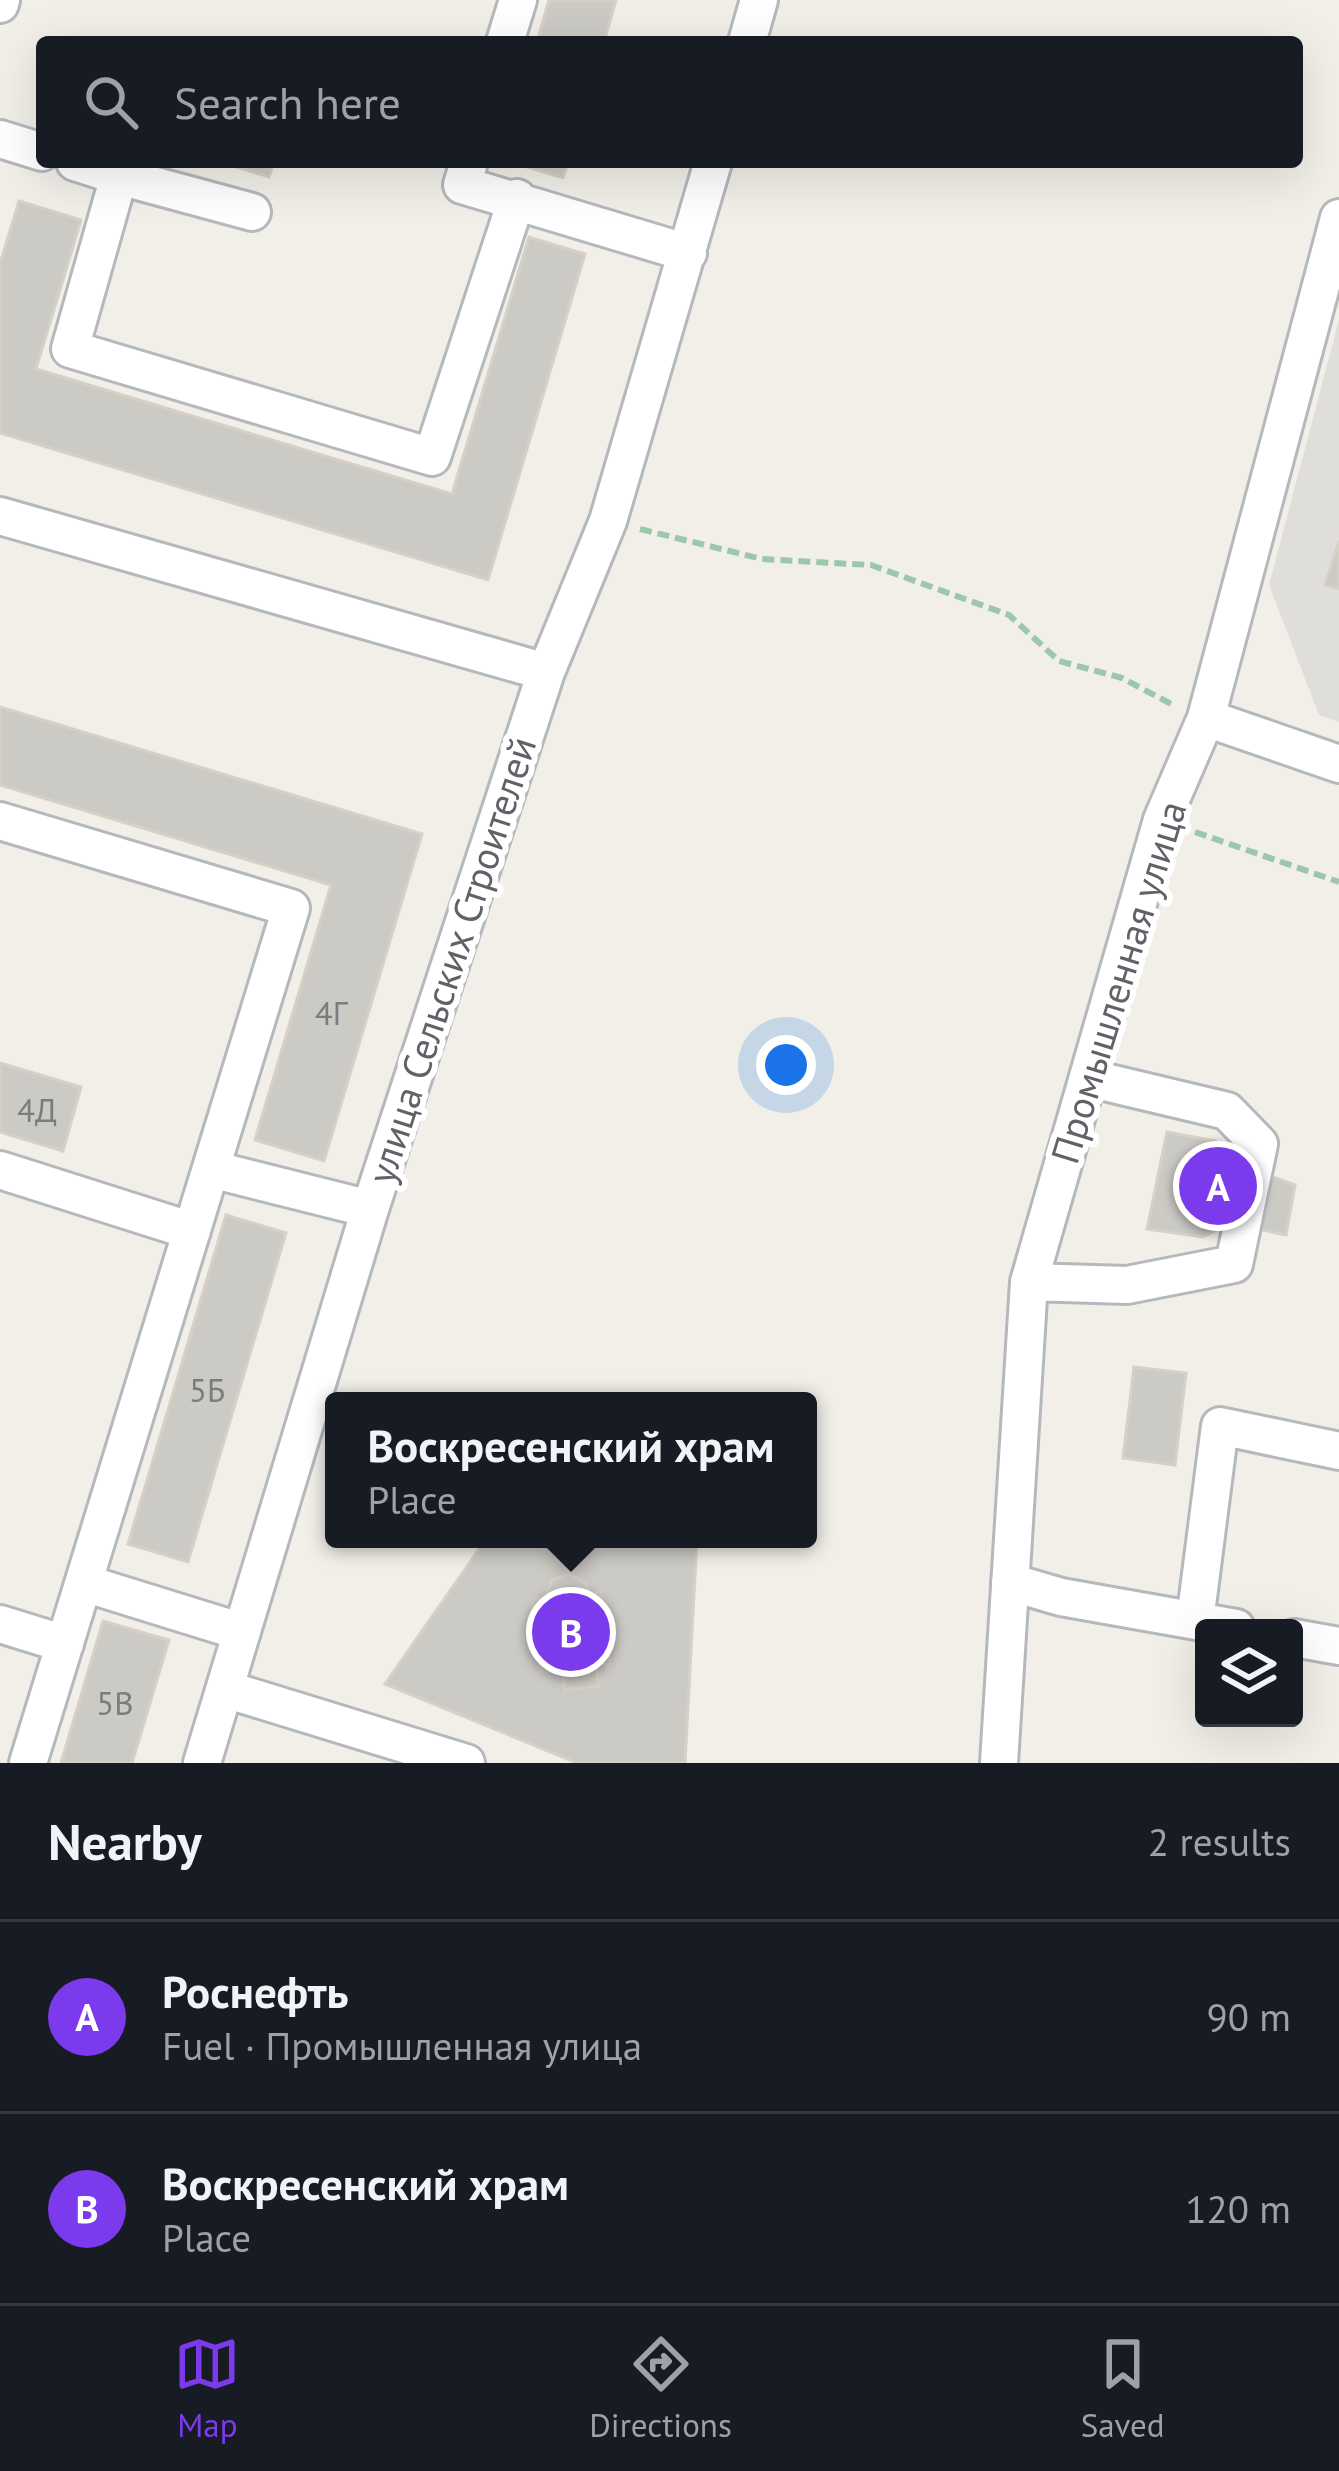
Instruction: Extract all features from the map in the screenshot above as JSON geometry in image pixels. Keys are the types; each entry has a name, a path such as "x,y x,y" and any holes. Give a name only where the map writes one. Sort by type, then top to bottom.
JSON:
{"street":[{"path":"507,36 518,0"},
{"path":"749,36 759,0"},
{"path":"0,139 36,150"},
{"path":"94,168 252,212"},
{"path":"467,168 462,184 688,253"},
{"name":"улица Сельских Строителей","path":"202,1763 370,1209 546,672 608,521 711,168"},
{"path":"119,176 70,349 432,457 517,198"},
{"name":"Промышленная улица","path":"1000,1763 1029,1282 1162,820 1206,718 1339,218"},
{"path":"0,516 546,672"},
{"path":"1206,718 1339,764"},
{"path":"0,821 291,908 28,1763"},
{"path":"1029,1282 1127,1285 1234,1264 1259,1144 1227,1111 1088,1078"},
{"path":"211,1169 370,1209"},
{"path":"0,1170 192,1231"},
{"path":"1195,1619 1220,1426 1339,1451"},
{"path":"1010,1582 1061,1597 1195,1621"},
{"path":"84,1583 242,1631"},
{"path":"0,1624 65,1645"},
{"path":"1303,1640 1339,1646"},
{"path":"225,1689 466,1763"}],"path":[{"path":"608,521 762,559 871,565 1009,615 1059,661 1122,678 1206,718"},
{"path":"1162,820 1339,882"}],"shaded area":[{"path":"1339,320 1339,722 1319,715 1269,585"}],"building":[{"path":"549,0 616,0 606,36 539,36"},
{"path":"240,168 272,168 269,177"},
{"path":"530,168 566,168 563,178"},
{"path":"19,201 81,220 36,369 452,494 529,237 585,254 488,580 0,433 0,264"},
{"path":"1339,541 1339,589 1325,585"},
{"path":"0,707 422,834 324,1161 255,1140 331,885 0,785"},
{"path":"0,1063 81,1087 63,1151 0,1132"},
{"path":"1167,1132 1215,1141 1237,1164 1295,1185 1286,1235 1229,1223 1203,1237 1147,1229"},
{"path":"226,1215 286,1233 188,1562 128,1544"},
{"path":"1134,1367 1186,1373 1175,1465 1123,1458"},
{"path":"480,1548 697,1548 685,1763 577,1763 385,1684"},
{"path":"570,1574 586,1584 589,1593 601,1592 610,1664 596,1665 599,1686 564,1690 562,1669 541,1672 532,1600 546,1598 552,1580"},
{"path":"103,1621 169,1640 132,1763 61,1763"}],"place":[{"name":"Роснефть","path":"1218,1186"},
{"name":"Воскресенский храм","path":"571,1632"}]}
